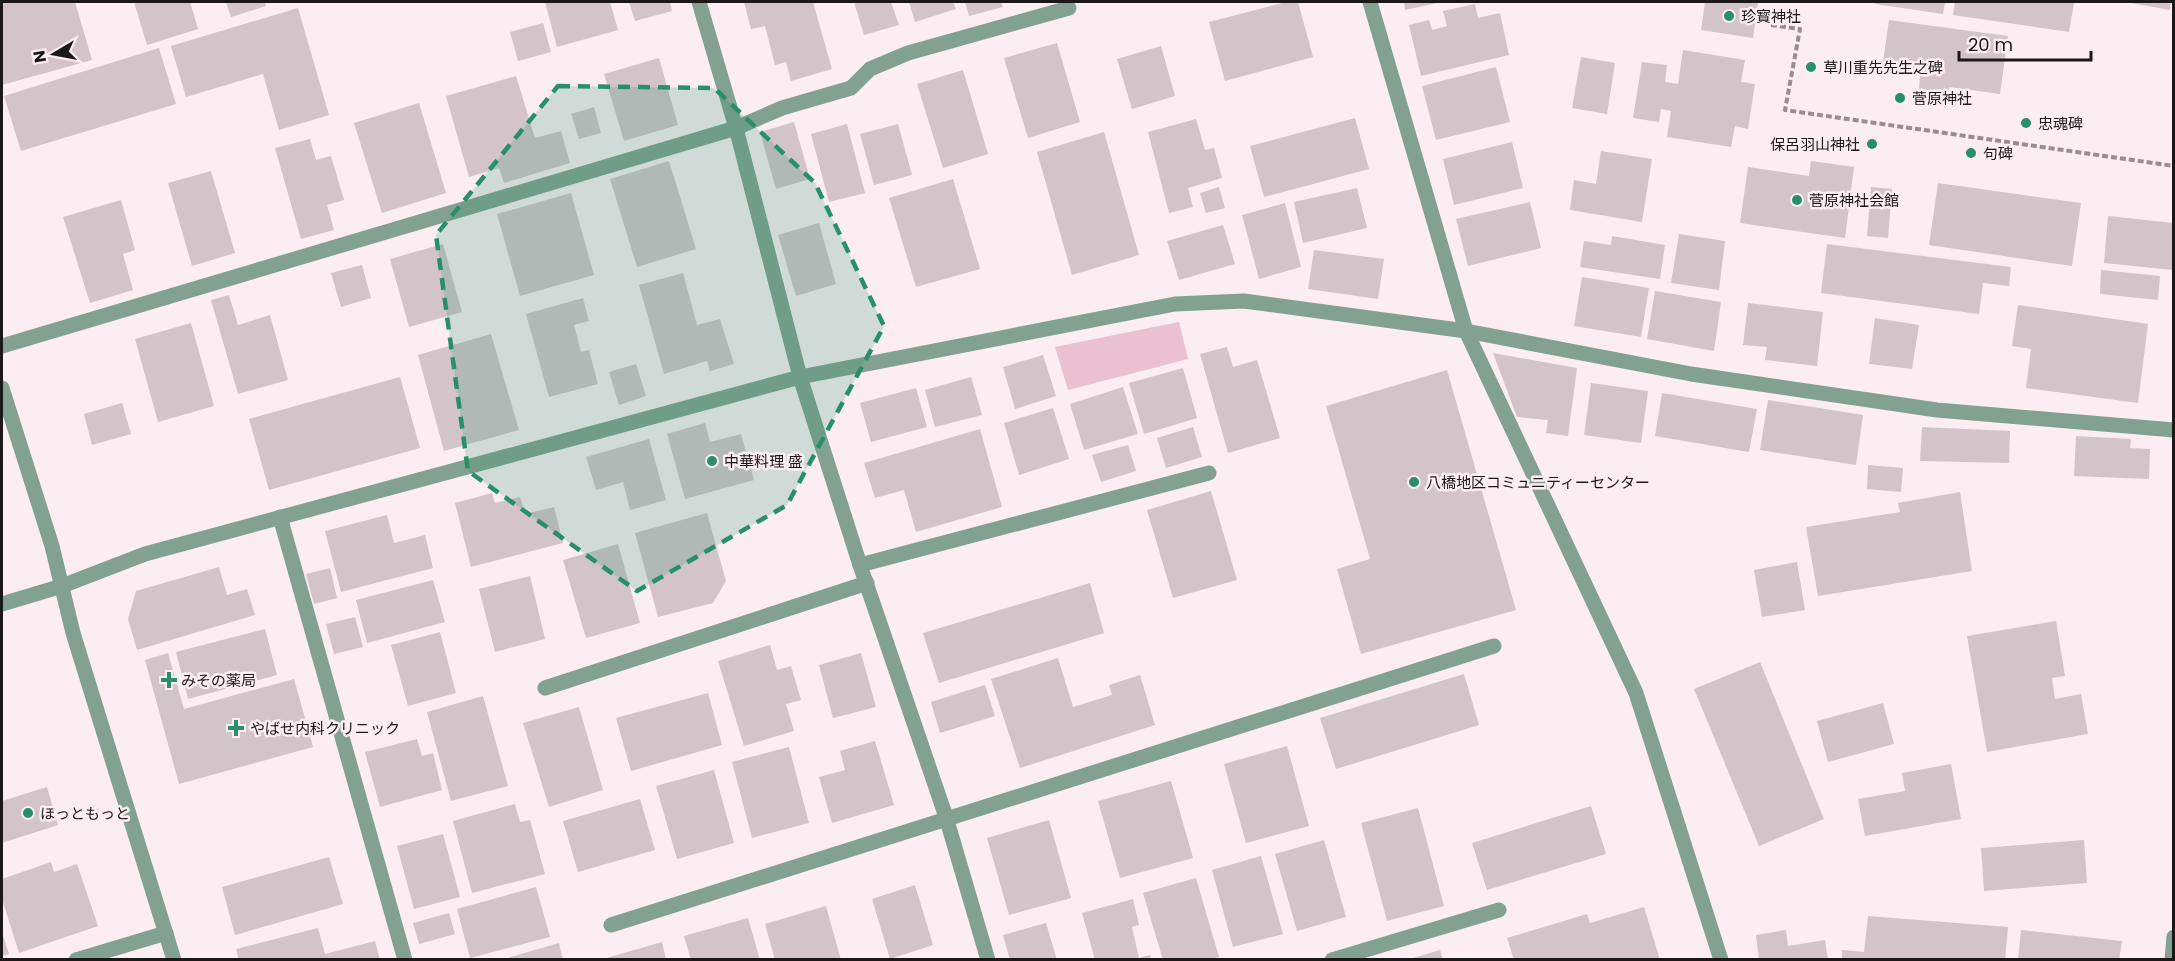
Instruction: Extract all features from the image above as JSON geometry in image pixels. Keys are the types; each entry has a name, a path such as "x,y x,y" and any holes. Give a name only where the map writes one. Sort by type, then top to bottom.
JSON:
{"street":[{"path":"699,2 736,128 800,376 860,565 946,817 988,960"},
{"path":"1370,2 1466,331 1636,693 1721,960"},
{"path":"2,346 736,128 782,108 851,88 870,69 908,54 1069,8"},
{"path":"2,604 62,586 145,554 800,376 1175,304 1244,301 1466,331 1691,374 1936,410 2174,430"},
{"path":"2,388 52,546 73,633 174,960"},
{"path":"860,565 1209,473"},
{"path":"280,517 405,960"},
{"path":"545,688 867,583"},
{"path":"611,925 1494,645"},
{"path":"1332,960 1499,910"},
{"path":"76,960 166,933"},
{"path":"2172,960 2174,937"}],"path":[{"path":"1771,25 1800,29 1785,110 2174,166"}],"highlighted area":[{"path":"558,86 714,88 815,183 884,326 787,505 637,591 468,471 436,235"}],"shaded area":[{"path":"1179,322 1188,359 1068,390 1055,347"}],"building":[{"path":"2,2 75,2 92,60 2,85"},
{"path":"134,2 190,2 198,29 147,45"},
{"path":"226,2 265,2 266,6 231,17"},
{"path":"545,2 610,2 618,30 557,47"},
{"path":"629,2 670,2 672,11 635,21"},
{"path":"744,2 813,2 832,69 791,81 786,62 775,65 765,26 751,29"},
{"path":"854,2 891,2 899,25 864,35"},
{"path":"909,2 953,2 956,9 915,22"},
{"path":"965,2 1001,2 1003,7 969,16"},
{"path":"1286,2 1298,2 1313,57 1225,81 1209,22"},
{"path":"1404,2 1442,2 1405,10"},
{"name":"珍寳神社","path":"1705,2 1758,2 1753,38 1701,30"},
{"path":"1876,2 1945,2 1943,14 1875,4"},
{"path":"1955,2 2074,3 2069,32 1953,15"},
{"path":"2125,2 2171,2 2170,10"},
{"path":"1475,4 1478,18 1500,13 1509,55 1421,76 1409,25 1429,20 1432,30 1447,26 1443,11"},
{"path":"298,8 329,115 279,130 263,74 186,97 171,46"},
{"path":"1889,20 2008,36 2000,94 1949,87 1948,94 1919,90 1920,74 1882,69"},
{"path":"543,23 551,52 518,61 510,32"},
{"path":"1057,43 1080,122 1028,138 1004,58"},
{"path":"1161,46 1175,96 1132,109 1117,59"},
{"path":"159,48 176,104 21,151 4,96"},
{"path":"1683,50 1745,60 1741,82 1755,84 1748,129 1735,126 1731,147 1667,137 1671,111 1661,109 1659,122 1633,118 1642,62 1667,65 1665,82 1678,84"},
{"path":"1581,57 1615,63 1607,114 1572,108"},
{"path":"659,58 678,125 624,141 604,74"},
{"path":"1496,67 1510,122 1436,140 1422,86"},
{"path":"963,70 988,154 943,168 917,84"},
{"path":"516,76 535,138 561,131 570,163 504,183 499,168 469,177 446,96"},
{"path":"419,103 446,193 382,213 354,123"},
{"path":"594,107 601,133 579,139 571,114"},
{"path":"1355,118 1369,169 1264,197 1250,146"},
{"path":"1196,119 1205,150 1214,148 1222,178 1188,188 1193,207 1169,213 1148,132"},
{"path":"794,122 810,179 776,189 760,132"},
{"path":"847,124 865,193 829,202 811,134"},
{"path":"898,124 912,175 874,185 860,134"},
{"path":"1104,132 1139,255 1072,275 1037,152"},
{"path":"310,139 316,160 331,156 344,200 327,205 334,230 301,239 275,148"},
{"path":"1512,142 1523,188 1454,205 1443,159"},
{"path":"1601,151 1652,159 1642,222 1570,210 1574,180 1596,184"},
{"path":"669,161 696,249 637,267 610,179"},
{"name":"菅原神社会館","path":"1811,161 1854,167 1845,238 1740,223 1748,167 1809,176"},
{"path":"211,171 235,253 192,266 168,183"},
{"path":"953,179 980,269 916,287 889,198"},
{"path":"1938,183 2081,203 2072,266 1929,245"},
{"path":"1219,187 1225,208 1206,213 1200,193"},
{"path":"1871,187 1892,189 1888,238 1867,236"},
{"path":"1357,188 1367,228 1303,243 1294,202"},
{"path":"571,193 594,275 520,296 497,214"},
{"path":"121,200 135,250 123,254 133,290 90,303 63,217"},
{"path":"1530,202 1541,248 1468,266 1456,219"},
{"path":"1285,203 1301,267 1259,279 1242,215"},
{"path":"2108,216 2174,223 2174,270 2104,263"},
{"path":"819,223 836,284 796,296 778,235"},
{"path":"1223,225 1235,264 1179,280 1167,241"},
{"path":"1679,234 1725,241 1719,290 1671,283"},
{"path":"1612,236 1665,245 1660,279 1580,267 1584,241 1611,245"},
{"path":"443,244 462,312 409,327 390,259"},
{"path":"1827,244 2011,267 2009,286 1983,283 1979,314 1821,293"},
{"path":"1314,250 1384,259 1378,299 1308,289"},
{"path":"362,265 371,298 341,307 331,273"},
{"path":"2101,270 2160,276 2158,300 2100,294"},
{"path":"683,273 697,325 720,319 734,364 710,371 707,361 664,374 639,285"},
{"path":"1582,277 1649,288 1641,337 1574,326"},
{"path":"1655,291 1721,302 1714,351 1647,339"},
{"path":"229,295 238,325 270,315 288,380 238,394 211,300"},
{"path":"583,298 589,321 574,325 581,352 589,350 598,384 549,397 526,314"},
{"path":"1748,303 1823,312 1817,366 1765,360 1767,347 1743,345"},
{"path":"2018,305 2148,324 2138,403 2026,388 2031,349 2012,346"},
{"path":"1875,318 1919,325 1912,369 1869,364"},
{"path":"191,323 214,406 158,422 135,339"},
{"path":"491,334 519,430 444,451 418,355"},
{"path":"1227,347 1233,367 1257,360 1280,438 1228,453 1200,354"},
{"path":"1493,353 1577,368 1568,436 1546,433 1548,420 1517,417"},
{"path":"1043,355 1056,396 1015,409 1003,367"},
{"path":"636,364 646,396 619,405 609,372"},
{"path":"1183,368 1197,418 1144,434 1129,383"},
{"name":"八橋地区コミュニティーセンター","path":"1447,370 1516,610 1361,654 1337,569 1370,559 1326,406"},
{"path":"400,377 420,448 269,490 249,419"},
{"path":"971,377 982,415 935,427 925,390"},
{"path":"1591,383 1648,391 1641,443 1584,435"},
{"path":"1123,387 1138,434 1084,450 1070,404"},
{"path":"916,388 927,427 871,442 860,403"},
{"path":"1662,393 1757,409 1749,452 1655,436"},
{"path":"1768,400 1863,415 1856,465 1760,450"},
{"path":"122,403 131,434 92,445 84,414"},
{"path":"1053,408 1069,459 1019,475 1004,423"},
{"name":"中華料理 盛","path":"705,423 710,442 741,434 754,480 685,499 667,434"},
{"path":"1193,427 1202,457 1166,468 1157,438"},
{"path":"1922,427 2010,431 2009,463 1920,461"},
{"path":"980,429 1002,507 916,532 904,490 875,498 864,463"},
{"path":"2076,436 2131,439 2130,448 2150,449 2149,479 2074,476"},
{"path":"649,439 666,500 630,510 623,482 596,490 586,457"},
{"path":"1128,445 1136,471 1101,482 1092,455"},
{"path":"1868,465 1903,468 1901,492 1867,489"},
{"path":"1211,491 1237,580 1173,598 1147,510"},
{"path":"1960,492 1972,571 1818,596 1806,527 1900,512 1898,503"},
{"path":"492,493 495,503 520,497 525,514 554,507 563,543 471,567 455,503"},
{"path":"707,513 726,581 713,603 658,617 635,533"},
{"path":"387,515 394,543 425,535 433,568 341,592 325,531"},
{"path":"618,544 640,623 586,638 563,560"},
{"path":"1797,562 1805,610 1762,617 1754,570"},
{"path":"219,567 227,595 247,589 255,615 137,650 128,619 136,591"},
{"path":"330,568 337,598 314,604 306,574"},
{"path":"530,576 545,639 495,652 479,589"},
{"path":"433,580 445,622 367,643 356,600"},
{"path":"1090,583 1104,633 939,683 923,633"},
{"path":"355,617 363,647 334,654 326,624"},
{"path":"2056,621 2065,676 2052,678 2055,699 2081,694 2088,734 1987,752 1967,636"},
{"path":"265,629 277,675 188,699 176,652"},
{"path":"440,632 456,693 408,706 391,645"},
{"path":"770,645 777,670 791,666 801,700 786,704 794,731 744,746 718,661"},
{"name":"やばせ内科クリニック","path":"168,653 184,709 294,679 313,747 179,784 145,660"},
{"path":"861,653 876,707 833,718 819,665"},
{"path":"1058,658 1073,707 1112,695 1109,685 1140,675 1155,725 1020,768 991,679"},
{"path":"1760,662 1824,819 1759,846 1694,689"},
{"path":"1464,674 1479,725 1336,769 1320,718"},
{"path":"985,685 995,716 940,733 931,702"},
{"path":"708,693 722,745 631,771 616,718"},
{"path":"483,696 508,786 451,801 427,712"},
{"path":"1883,703 1894,744 1828,762 1817,721"},
{"path":"579,707 603,790 549,807 523,723"},
{"path":"417,739 422,756 433,753 442,790 380,807 365,752"},
{"path":"875,741 894,805 832,823 819,777 845,770 840,751"},
{"path":"1287,746 1309,826 1246,843 1224,764"},
{"path":"789,747 809,823 752,838 732,762"},
{"path":"1951,764 1961,819 1865,836 1858,799 1905,791 1902,773"},
{"path":"714,770 734,843 677,859 656,786"},
{"path":"1171,781 1193,858 1120,878 1098,801"},
{"name":"ほっともっと","path":"47,787 58,825 2,843 2,801"},
{"path":"640,799 655,850 578,872 563,821"},
{"path":"515,804 520,822 530,820 545,874 472,893 453,821"},
{"path":"1591,806 1606,854 1487,890 1472,843"},
{"path":"1418,808 1444,906 1387,921 1361,823"},
{"path":"1049,820 1071,898 1009,915 987,838"},
{"path":"443,834 460,897 414,909 397,846"},
{"path":"1324,840 1346,917 1297,931 1275,854"},
{"path":"2084,840 2087,883 1984,891 1981,848"},
{"path":"1261,856 1283,934 1233,947 1212,870"},
{"path":"329,857 343,904 235,935 222,887"},
{"path":"51,862 54,872 77,864 98,926 19,953 2,899 2,879"},
{"path":"1196,878 1219,957 1210,960 1163,960 1143,893"},
{"path":"915,885 933,945 890,959 872,899"},
{"path":"536,887 550,937 470,958 457,909"},
{"path":"1133,899 1139,925 1132,927 1139,958 1150,955 1151,960 1095,960 1082,913"},
{"path":"826,906 841,960 775,960 765,924"},
{"path":"1644,907 1660,960 1514,960 1507,938 1587,914 1590,923"},
{"path":"449,913 455,934 419,944 413,923"},
{"path":"1868,916 2008,927 2005,960 1842,960 1842,950 1864,952"},
{"path":"748,918 760,960 691,960 684,936"},
{"path":"1046,923 1057,960 1010,960 1003,935"},
{"path":"318,928 325,954 375,941 380,960 239,960 236,949"},
{"path":"1786,930 1788,946 1825,940 1828,960 1759,960 1756,935"},
{"path":"2021,930 2122,941 2119,960 2018,960"},
{"path":"2,932 9,954 2,956"},
{"path":"662,942 666,960 603,960 603,959"},
{"path":"559,943 563,960 504,960 504,959"},
{"path":"1440,950 1443,960 1410,959"}],"place":[{"name":"珍寳神社","path":"1729,16"},
{"name":"草川重先先生之碑","path":"1811,67"},
{"name":"菅原神社","path":"1900,98"},
{"name":"忠魂碑","path":"2026,123"},
{"name":"保呂羽山神社","path":"1872,144"},
{"name":"句碑","path":"1971,153"},
{"name":"菅原神社会館","path":"1797,200"},
{"name":"中華料理 盛","path":"712,461"},
{"name":"八橋地区コミュニティーセンター","path":"1414,482"},
{"name":"みその薬局","path":"169,680"},
{"name":"やばせ内科クリニック","path":"236,728"},
{"name":"ほっともっと","path":"28,813"}]}
